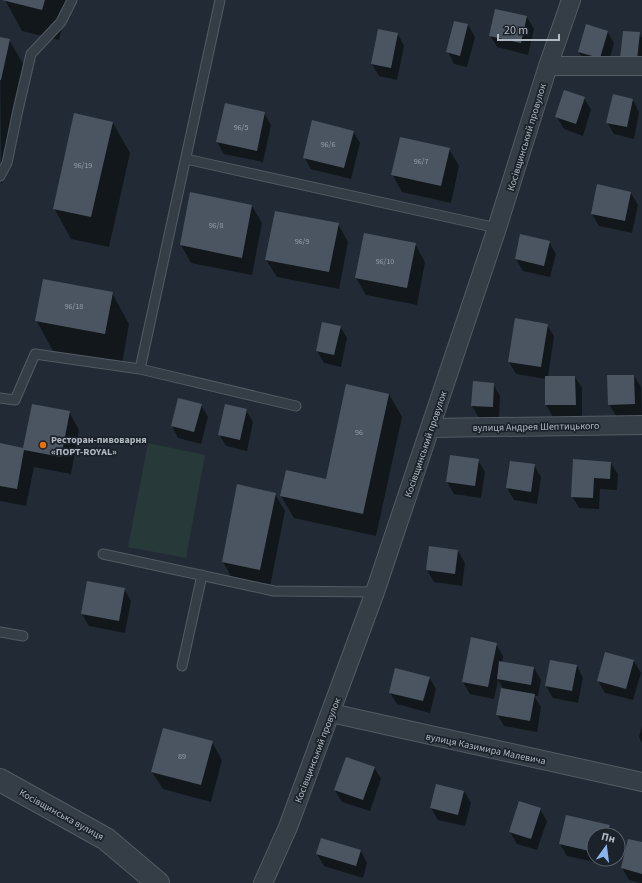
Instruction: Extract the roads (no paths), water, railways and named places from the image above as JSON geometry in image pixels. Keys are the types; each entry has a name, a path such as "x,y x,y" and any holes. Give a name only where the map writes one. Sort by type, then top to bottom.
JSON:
{"street":[{"name":"Косівщинський провулок","path":"263,883 288,827 375,592 497,228 548,66 571,0"},
{"path":"548,66 642,66"},
{"name":"вулиця Андрея Шептицького","path":"430,428 642,425"},
{"name":"вулиця Казимира Малевича","path":"330,714 642,782"},
{"name":"Косівщинська вулиця","path":"0,780 106,839 158,883"}],"lane":[{"path":"0,176 7,163 31,54 61,22 72,0"},
{"path":"140,369 220,0"},
{"path":"186,160 497,228"},
{"path":"0,398 16,400 35,354 140,369 296,406"},
{"path":"104,554 274,591 375,592"},
{"path":"182,666 202,575"},
{"path":"0,632 23,636"}],"place":[{"name":"Ресторан-пивоварня «ПОРТ-ROYAL»","path":"43,445"}]}
